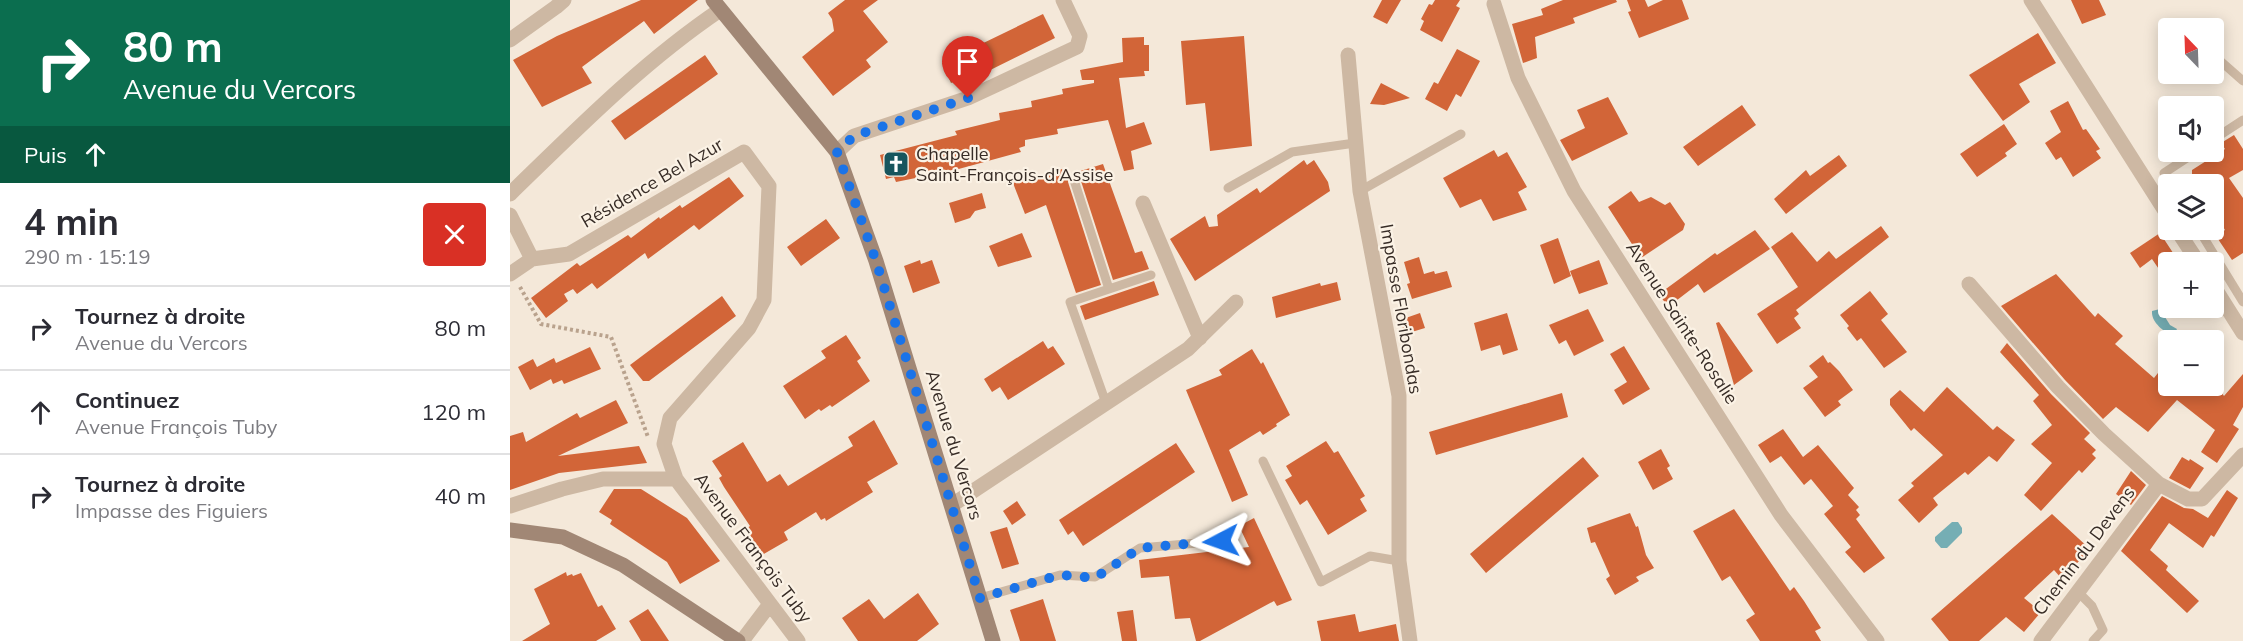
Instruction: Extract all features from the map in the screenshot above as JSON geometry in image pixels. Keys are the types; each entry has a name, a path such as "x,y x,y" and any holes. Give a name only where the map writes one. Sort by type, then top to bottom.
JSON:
{"street":[{"path":"510,40 564,0"},
{"path":"510,194 607,100 691,30 717,5 837,152 854,136 968,98 1077,47 1080,36 1062,0"},
{"path":"2031,0 2158,200"},
{"name":"Avenue Sainte-Rosalie","path":"1495,2 1518,78 1574,191 1782,515 1877,641"},
{"name":"Impasse Floribondas","path":"1348,55 1360,192 1399,396 1399,561 1410,641"},
{"name":"Résidence Bel Azur","path":"511,274 532,259 569,254 744,152 769,186 764,300 749,328 670,418 664,444 676,479"},
{"name":"Avenue du Vercors","path":"837,152 876,261 993,641"},
{"path":"1143,203 1200,338"},
{"path":"510,214 532,259"},
{"path":"1969,284 2058,387 2104,434 2160,483"},
{"path":"952,505 1188,349 1236,302"},
{"path":"2224,303 2243,333"},
{"name":"Chemin du Devens","path":"2041,641 2160,483 2188,499 2202,499 2243,455"},
{"path":"510,506 562,489 603,479 676,479"},
{"name":"Avenue François Tuby","path":"676,479 798,641"},
{"path":"510,530 563,537 622,565 740,641 770,604"}],"lane":[{"path":"2224,64 2243,81"},
{"path":"2224,132 2243,120"},
{"path":"1360,192 1461,134"},
{"path":"1228,188 1292,152 1355,143"},
{"path":"2165,174 2181,162"},
{"path":"1074,180 1108,289"},
{"path":"2205,240 2243,302"},
{"path":"1106,403 1070,302 1151,275"},
{"path":"1263,461 1321,582 1370,556 1399,561"},
{"path":"980,598 1060,575 1095,578 1140,548 1221,541"},
{"path":"2079,593 2092,606 2103,630 2093,641"}],"path":[{"path":"511,274 541,324 611,337 634,398"}],"water":[{"path":"2158,310 2158,318 2166,318 2176,330 2164,330 2154,319 2152,311"},
{"path":"1952,522 1958,522 1962,533 1947,548 1941,548 1935,541 1935,537"}],"building":[{"path":"641,0 698,0 654,34 644,21 582,67 592,83 542,107 513,60 557,36"},
{"path":"845,0 878,0 863,11 888,42 866,60 871,67 833,96 802,57 834,31 832,19 828,13"},
{"path":"1382,0 1401,0 1387,24 1373,17"},
{"path":"1435,0 1460,0 1456,6 1460,8 1442,42 1420,30 1424,21 1421,19 1429,4 1432,5"},
{"path":"1563,0 1616,0 1617,2 1573,18 1575,23 1535,37 1537,58 1523,63 1512,24 1543,15 1541,9"},
{"path":"1627,0 1645,0 1648,7 1663,0 1682,0 1689,19 1639,38 1628,12 1631,11"},
{"path":"2071,0 2099,0 2106,15 2082,24"},
{"path":"1043,14 1055,38 962,84 960,79 951,83 942,63"},
{"path":"2038,33 2056,63 2019,84 2030,102 2003,121 1969,75"},
{"path":"1244,36 1252,146 1210,151 1205,103 1186,105 1181,41"},
{"path":"1144,37 1144,45 1149,45 1149,71 1144,71 1145,76 1119,78 1126,128 1144,122 1152,144 1131,151 1134,169 1124,171 1108,120 1057,129 1058,134 1025,140 1025,146 1019,148 1021,152 955,170 896,182 894,177 886,179 880,155 957,135 955,131 1000,120 999,113 1032,107 1031,101 1063,94 1062,89 1094,83 1094,80 1082,80 1080,70 1123,62 1122,38"},
{"path":"1457,49 1480,61 1461,97 1456,94 1447,111 1425,99 1434,82 1438,84"},
{"path":"705,55 718,74 625,140 611,121"},
{"path":"1381,83 1410,98 1384,105 1370,104"},
{"path":"1608,97 1628,134 1572,161 1560,140 1585,128 1577,110"},
{"path":"2068,101 2083,130 2086,129 2100,149 2096,151 2101,158 2073,177 2061,157 2056,160 2045,143 2061,132 2050,111"},
{"path":"1742,105 1756,125 1698,166 1683,147"},
{"path":"2004,124 2017,144 2005,153 2007,156 1977,177 1960,154"},
{"path":"2234,135 2243,149 2243,170 2229,178 2243,198 2243,253 2232,260 2219,240 2224,240 2225,230 2224,174 2192,174 2192,170 2205,162 2224,162 2224,141"},
{"path":"1494,150 1498,157 1507,152 1527,187 1518,192 1527,210 1493,221 1481,199 1460,208 1443,178"},
{"path":"1839,155 1847,166 1786,214 1774,199 1806,170 1810,176"},
{"path":"1304,160 1307,165 1314,160 1328,182 1330,191 1195,281 1170,239 1205,216 1209,227 1218,226 1217,215 1257,188 1260,193"},
{"path":"1103,164 1135,253 1142,251 1149,269 1113,280 1080,178 1074,173"},
{"path":"1062,169 1065,176 1070,175 1068,182 1101,285 1076,293 1046,205 1025,214 1013,183"},
{"path":"729,177 744,196 699,230 694,225 648,259 645,253 597,289 592,283 577,294 573,289 564,294 568,301 546,318 531,298 577,263 580,266 628,235 631,238 659,217 660,219 680,205 682,208"},
{"path":"1631,191 1639,202 1651,197 1665,205 1670,202 1685,224 1683,230 1641,258 1608,207"},
{"path":"982,193 986,208 975,211 970,218 955,223 949,203"},
{"path":"826,219 840,238 801,266 787,247"},
{"path":"1881,226 1889,237 1796,310 1799,314 1794,318 1801,328 1777,344 1757,314 1798,287 1771,247 1792,232 1817,262 1829,251 1836,259"},
{"path":"1755,230 1770,249 1704,293 1698,284 1668,307 1659,294 1715,253 1717,255"},
{"path":"1022,233 1032,257 998,267 989,246"},
{"path":"2158,234 2158,240 2165,240 2172,252 2158,252 2158,268 2152,259 2140,268 2130,253"},
{"path":"1558,238 1571,276 1554,284 1540,245"},
{"path":"1419,257 1424,274 1447,271 1452,287 1412,299 1404,262"},
{"path":"920,260 921,264 932,260 940,283 913,293 904,266"},
{"path":"1599,260 1608,284 1579,294 1570,271"},
{"path":"2056,274 2095,317 2098,313 2123,336 2115,344 2154,378 2158,373 2158,396 2224,396 2243,374 2243,407 2233,425 2239,429 2217,463 2201,452 2215,430 2177,400 2148,432 2116,407 2103,419 2065,380 2001,306"},
{"path":"1154,281 1159,295 1085,320 1080,306"},
{"path":"1337,282 1341,300 1276,318 1272,297 1320,283 1321,286"},
{"path":"1870,291 1888,314 1881,320 1907,352 1884,368 1861,338 1857,341 1840,315"},
{"path":"722,296 736,316 649,381 643,381 630,365"},
{"path":"1588,309 1604,341 1574,356 1566,340 1559,344 1549,325"},
{"path":"1420,313 1425,328 1405,334 1400,320"},
{"path":"1507,313 1518,350 1503,355 1500,345 1481,351 1474,323"},
{"path":"1719,322 1753,371 1734,385 1716,323"},
{"path":"846,335 861,358 857,361 870,381 832,407 830,405 821,411 819,409 805,419 783,386 826,358 821,351"},
{"path":"1043,341 1048,349 1053,346 1065,364 1008,400 1000,387 992,392 984,379"},
{"path":"2007,343 2051,394 2090,433 2084,439 2096,450 2092,454 2096,458 2082,473 2079,470 2041,511 2024,495 2052,463 2031,444 2052,425 2033,401 2039,395 2000,352"},
{"path":"1624,346 1650,389 1623,405 1614,390 1627,382 1610,354"},
{"path":"590,347 601,369 564,384 562,380 553,384 551,379 530,390 518,367 533,359 537,367 554,358 556,363"},
{"path":"1252,349 1261,364 1263,362 1290,415 1263,435 1260,431 1229,450 1248,495 1232,502 1186,390 1222,375 1219,370"},
{"path":"1823,355 1853,390 1838,401 1841,405 1825,417 1803,388 1818,377 1809,366"},
{"path":"1947,387 1993,430 1997,426 2015,440 1997,462 1989,456 1968,475 1965,472 1933,498 1938,505 1919,523 1898,500 1914,486 1911,483 1943,455 1914,428 1911,431 1890,405 1890,399 1900,390 1924,412"},
{"path":"1562,393 1568,417 1436,455 1429,432"},
{"path":"616,400 628,423 558,456 639,446 647,463 559,473 510,490 510,436 523,432 526,442 577,413 580,418"},
{"path":"874,420 898,464 867,482 873,492 826,521 825,518 821,520 816,512 784,532 788,540 762,555 746,529 750,526 724,487 719,478 722,476 712,461 743,442 767,482 780,474 788,486 853,446 848,437"},
{"path":"1783,429 1803,457 1818,445 1854,488 1848,495 1859,507 1856,510 1860,515 1856,519 1885,558 1864,573 1845,552 1851,547 1824,514 1833,506 1811,479 1804,485 1781,456 1770,463 1758,445"},
{"path":"1326,441 1334,453 1338,451 1365,496 1360,499 1367,511 1328,535 1307,500 1300,505 1285,480 1292,476 1286,466"},
{"path":"1176,443 1195,472 1083,546 1073,531 1068,535 1059,520"},
{"path":"1661,449 1670,466 1667,468 1673,479 1653,490 1638,462"},
{"path":"1583,457 1599,476 1486,573 1470,554"},
{"path":"2182,457 2204,468 2190,489 2169,478"},
{"path":"2131,471 2146,485 2131,505 2116,494"},
{"path":"614,489 641,489 687,518 720,561 680,584 667,562 610,524 612,520 599,512"},
{"path":"2227,490 2238,498 2214,537 2211,535 2203,548 2169,523 2150,550 2168,566 2166,570 2199,601 2187,613 2121,551 2162,496 2208,518"},
{"path":"1017,501 1026,515 1012,525 1003,511"},
{"path":"1734,509 1790,591 1794,587 1804,601 1821,628 1815,631 1821,641 1760,641 1746,620 1755,614 1730,576 1722,581 1693,531"},
{"path":"1630,513 1636,527 1638,526 1646,555 1654,568 1636,577 1639,581 1615,595 1606,579 1610,576 1595,542 1591,543 1587,528"},
{"path":"2052,514 2091,550 2061,578 2054,570 2024,598 2041,612 2024,632 2006,617 1979,641 1949,641 1931,619"},
{"path":"1254,518 1292,600 1277,606 1274,601 1200,641 1196,641 1190,618 1175,619 1169,576 1141,578 1139,560 1249,547 1239,526"},
{"path":"1007,527 1019,564 1002,569 990,532"},
{"path":"566,572 567,576 581,573 598,607 602,605 616,629 596,641 522,641 550,624 534,589"},
{"path":"918,593 939,624 917,641 858,641 842,618 869,599 884,619"},
{"path":"1043,599 1056,641 1020,641 1010,610"},
{"path":"648,609 669,641 641,641 629,621"},
{"path":"1133,610 1137,641 1122,641 1117,612"},
{"path":"1355,614 1359,632 1396,624 1399,641 1321,641 1317,621"}],"place":[{"name":"Chapelle Saint-François-d'Assise","path":"896,164"}],"route":[{"path":"968,98 854,136 837,152 876,261 980,598 1060,575 1095,578 1140,548 1221,541"}]}
